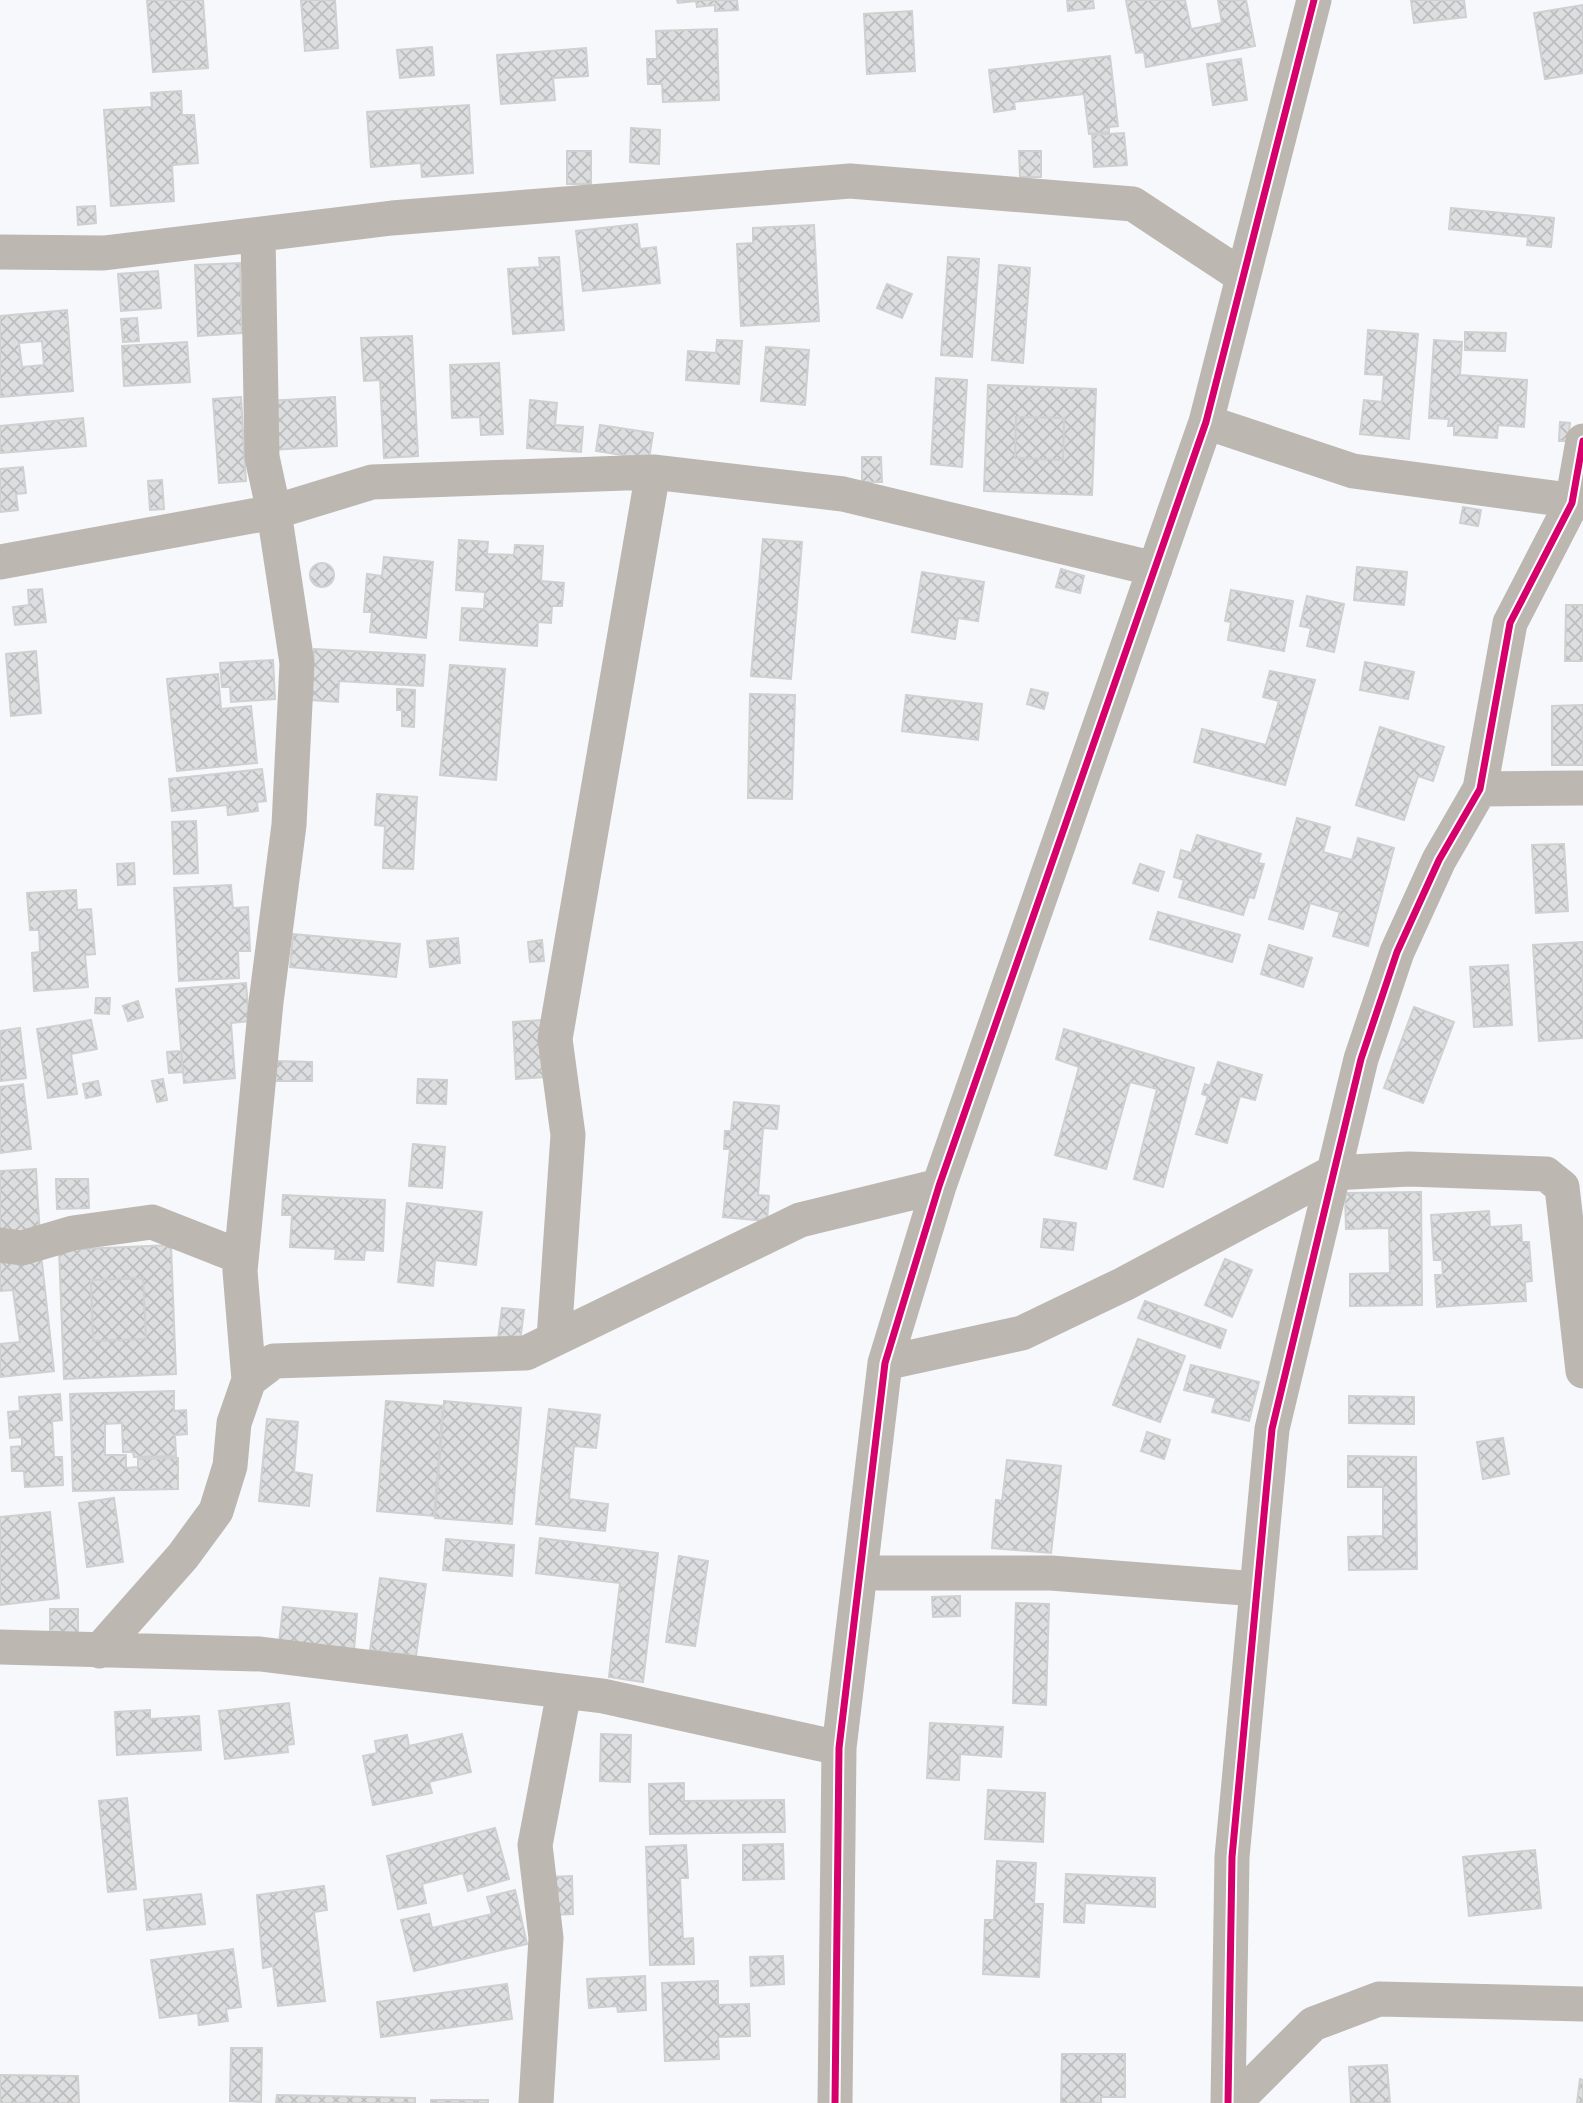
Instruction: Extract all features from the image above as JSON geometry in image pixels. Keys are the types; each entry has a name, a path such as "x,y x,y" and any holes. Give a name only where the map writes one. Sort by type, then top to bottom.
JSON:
{"street":[{"path":"835,2103 839,1748 885,1363 939,1186 1206,422 1314,0"},
{"path":"0,252 104,253 392,218 850,181 1133,204 1242,276"},
{"path":"99,1651 183,1556 216,1511 230,1466 234,1423 249,1380 241,1257 266,1002 289,825 296,677 274,512 262,457 258,236"},
{"path":"1206,422 1353,471 1578,502"},
{"path":"1228,2103 1233,1857 1272,1429 1361,1059 1397,952 1439,860 1480,789 1510,623 1578,502 1583,441"},
{"path":"554,1339 568,1135 555,1039 653,472"},
{"path":"0,562 274,512 372,482 653,472 843,494 1155,569"},
{"path":"1480,789 1583,788"},
{"path":"885,1363 1022,1333 1124,1284 1332,1173 1409,1169 1546,1174 1562,1187 1583,1371"},
{"path":"249,1380 274,1362 526,1353 800,1220 939,1186"},
{"path":"0,1245 22,1248 74,1233 152,1222 241,1257"},
{"path":"860,1573 1051,1573 1257,1589"},
{"path":"0,1647 260,1654 603,1696 839,1748"},
{"path":"536,2103 546,1938 535,1845 564,1692"},
{"path":"1234,2103 1313,2024 1379,1999 1583,2004"}],"building":[{"path":"147,0 203,0 208,68 153,72"},
{"path":"301,0 335,0 338,48 305,51"},
{"path":"677,0 737,0 738,10 715,11 715,5 697,7 696,1 678,3"},
{"path":"1067,0 1093,0 1094,8 1068,11"},
{"path":"1126,0 1185,0 1191,29 1222,23 1218,0 1246,0 1255,46 1146,67 1144,52 1136,53"},
{"path":"1411,0 1464,0 1466,17 1414,23"},
{"path":"1583,5 1583,73 1545,79 1534,13"},
{"path":"912,11 915,71 867,74 864,14"},
{"path":"717,29 719,100 663,102 662,84 648,84 647,59 657,59 656,31"},
{"path":"432,47 434,75 400,78 397,50"},
{"path":"586,48 588,76 553,78 555,100 501,104 497,55"},
{"path":"1110,56 1118,126 1109,127 1109,132 1089,134 1084,94 1014,102 1015,109 994,112 989,70"},
{"path":"1241,59 1247,100 1213,105 1207,64"},
{"path":"181,91 182,115 194,115 198,163 172,165 174,201 111,206 104,110 152,107 151,93"},
{"path":"469,105 473,173 422,177 421,163 371,167 367,112"},
{"path":"631,128 660,130 659,164 630,162"},
{"path":"1124,133 1127,165 1094,167 1092,135"},
{"path":"567,151 591,151 591,184 567,184"},
{"path":"1019,151 1041,151 1041,177 1020,177"},
{"path":"95,206 96,223 78,225 77,207"},
{"path":"1451,208 1554,218 1551,247 1527,245 1528,237 1449,229"},
{"path":"637,224 640,249 656,247 660,283 583,291 576,231"},
{"path":"814,225 819,321 741,326 737,244 753,243 753,228"},
{"path":"559,257 564,330 513,334 508,269 540,267 539,258"},
{"path":"948,257 979,259 972,357 941,355"},
{"path":"240,263 242,333 198,336 195,265"},
{"path":"999,265 1030,268 1023,363 992,360"},
{"path":"158,271 161,308 121,311 118,274"},
{"path":"887,284 912,294 902,318 877,308"},
{"path":"67,310 73,391 0,397 0,316","holes":["42,341 44,365 22,367 19,343"]},
{"path":"137,318 139,341 123,342 121,319"},
{"path":"1368,330 1418,334 1409,439 1360,434 1364,400 1382,402 1384,375 1365,374"},
{"path":"1465,332 1506,333 1505,351 1465,350"},
{"path":"412,336 418,456 384,458 380,380 364,381 361,338"},
{"path":"717,340 742,341 739,384 686,380 688,351 716,353"},
{"path":"1434,340 1462,342 1460,375 1527,380 1524,427 1498,425 1497,438 1454,435 1454,426 1448,426 1449,419 1429,418"},
{"path":"187,342 190,382 124,386 122,346"},
{"path":"766,347 809,350 805,405 761,401"},
{"path":"499,363 503,434 481,435 480,417 452,418 450,365"},
{"path":"936,378 967,380 962,467 931,464"},
{"path":"988,385 1096,389 1092,495 984,491","holes":["1016,417 1064,418 1063,460 1015,458"]},
{"path":"241,397 246,481 219,483 213,399"},
{"path":"335,397 337,446 271,450 268,401"},
{"path":"530,400 557,403 555,425 583,427 581,452 527,448"},
{"path":"1016,417 1064,418 1063,460 1015,458"},
{"path":"83,418 86,446 0,453 0,426"},
{"path":"1560,422 1570,423 1568,441 1559,441"},
{"path":"600,425 653,433 649,459 596,451"},
{"path":"862,457 881,457 882,482 862,482"},
{"path":"23,467 26,493 16,494 18,510 0,512 0,469"},
{"path":"162,480 164,509 150,510 148,481"},
{"path":"1463,507 1481,510 1478,526 1460,523"},
{"path":"763,539 802,542 791,679 751,676"},
{"path":"459,540 488,542 487,554 514,555 515,545 543,546 541,581 564,583 562,606 552,606 551,623 538,622 537,646 460,640 462,608 484,609 485,592 456,590"},
{"path":"384,557 433,562 426,638 370,632 372,612 364,612 367,574 382,576"},
{"path":"322,563 331,566 334,575 331,584 322,587 313,584 310,575 313,566"},
{"path":"1357,567 1407,572 1404,605 1354,600"},
{"path":"1061,569 1084,576 1080,593 1056,587"},
{"path":"922,572 984,582 978,621 958,618 955,639 912,632"},
{"path":"42,589 46,622 15,625 13,607 29,605 28,590"},
{"path":"1231,590 1293,601 1284,651 1228,640 1231,622 1225,621"},
{"path":"1307,596 1344,604 1334,652 1307,646 1311,628 1300,626"},
{"path":"1566,605 1583,605 1583,661 1565,661"},
{"path":"314,649 425,655 423,686 339,681 338,702 311,700"},
{"path":"36,651 41,713 11,716 6,654"},
{"path":"273,660 275,699 231,702 230,687 222,687 220,663"},
{"path":"1365,662 1414,672 1408,699 1360,690"},
{"path":"450,665 505,669 496,780 440,775"},
{"path":"1270,671 1315,680 1285,785 1194,762 1202,729 1266,745 1279,701 1263,697"},
{"path":"218,674 221,709 251,706 257,763 177,771 167,679"},
{"path":"397,689 415,690 414,727 402,726 402,710 397,710"},
{"path":"1031,689 1048,693 1044,709 1027,704"},
{"path":"750,694 795,695 792,799 748,798"},
{"path":"906,695 982,704 978,740 902,731"},
{"path":"1583,705 1583,765 1552,765 1552,706"},
{"path":"1380,727 1444,747 1433,781 1418,776 1404,820 1356,805"},
{"path":"262,769 266,801 257,802 258,811 228,815 227,805 172,811 169,779"},
{"path":"377,794 417,797 413,869 383,868 385,826 375,825"},
{"path":"1297,818 1330,827 1323,852 1352,860 1358,838 1394,848 1368,946 1333,936 1340,912 1310,903 1303,929 1269,919"},
{"path":"196,821 198,873 174,874 172,822"},
{"path":"1197,835 1261,854 1258,863 1264,864 1254,898 1249,897 1243,915 1179,897 1184,880 1174,877 1181,850 1191,853"},
{"path":"1564,844 1568,911 1536,913 1532,845"},
{"path":"134,863 135,884 118,885 117,864"},
{"path":"1140,864 1164,872 1158,891 1133,883"},
{"path":"231,885 233,908 248,907 250,951 238,951 239,978 179,981 174,888"},
{"path":"76,890 77,910 91,909 95,954 85,955 88,987 34,991 32,953 40,952 39,930 30,930 27,893"},
{"path":"1158,912 1240,935 1232,962 1150,939"},
{"path":"293,934 400,944 396,977 290,967"},
{"path":"458,938 460,963 430,967 427,941"},
{"path":"542,940 544,961 530,962 528,942"},
{"path":"1583,942 1583,1038 1539,1041 1533,945"},
{"path":"1269,945 1312,958 1303,987 1261,974"},
{"path":"1508,965 1512,1025 1474,1027 1470,967"},
{"path":"246,983 249,1021 231,1023 235,1078 184,1083 176,989"},
{"path":"96,998 110,998 109,1014 95,1013"},
{"path":"138,1001 143,1017 128,1021 123,1006"},
{"path":"1414,1007 1454,1022 1423,1103 1384,1088"},
{"path":"91,1020 97,1049 71,1054 77,1094 48,1098 37,1029"},
{"path":"542,1020 546,1077 516,1079 513,1022"},
{"path":"20,1028 26,1078 0,1081 0,1031"},
{"path":"1064,1029 1194,1068 1163,1187 1134,1179 1157,1089 1130,1082 1106,1169 1055,1155 1079,1067 1056,1059"},
{"path":"181,1051 183,1072 169,1073 167,1052"},
{"path":"274,1061 312,1062 312,1081 273,1081"},
{"path":"1218,1062 1262,1075 1255,1100 1240,1096 1227,1143 1196,1134 1208,1096 1202,1094 1205,1084 1210,1086"},
{"path":"163,1079 167,1100 157,1102 152,1081"},
{"path":"418,1079 447,1080 446,1104 417,1103"},
{"path":"98,1081 101,1095 86,1098 83,1084"},
{"path":"23,1084 31,1149 0,1153 0,1087"},
{"path":"734,1102 779,1106 777,1129 763,1128 758,1195 769,1196 767,1221 723,1217 730,1149 724,1149 725,1131 731,1131"},
{"path":"413,1144 445,1147 442,1188 409,1186"},
{"path":"36,1169 40,1237 0,1240 0,1171"},
{"path":"56,1179 88,1179 89,1208 57,1209"},
{"path":"1421,1192 1422,1305 1350,1306 1350,1274 1390,1273 1389,1228 1346,1229 1345,1193"},
{"path":"283,1195 385,1200 383,1251 365,1250 364,1260 335,1259 336,1249 290,1247 292,1215 282,1215"},
{"path":"407,1203 482,1212 476,1265 435,1260 433,1286 398,1282"},
{"path":"1489,1211 1490,1227 1521,1225 1522,1242 1529,1242 1532,1281 1525,1282 1526,1301 1437,1307 1435,1275 1443,1275 1442,1260 1434,1260 1431,1215"},
{"path":"1044,1219 1076,1223 1073,1250 1041,1247"},
{"path":"171,1245 176,1374 64,1379 59,1250","holes":["143,1278 146,1339 93,1341 91,1280"]},
{"path":"41,1254 54,1371 0,1377 0,1344 20,1342 13,1290 0,1291 0,1259"},
{"path":"1225,1259 1252,1270 1232,1317 1205,1305"},
{"path":"143,1278 146,1339 93,1341 91,1280"},
{"path":"1145,1301 1226,1330 1220,1348 1138,1318"},
{"path":"502,1308 524,1310 520,1342 498,1339"},
{"path":"1138,1339 1185,1356 1160,1422 1113,1405"},
{"path":"1191,1365 1259,1382 1249,1421 1212,1412 1216,1398 1184,1390"},
{"path":"174,1391 174,1411 186,1410 187,1434 175,1435 176,1456 134,1457 133,1452 123,1452 122,1423 105,1424 105,1455 126,1455 126,1468 138,1467 138,1459 178,1458 178,1489 73,1491 70,1394"},
{"path":"60,1394 62,1420 52,1421 54,1457 62,1457 63,1485 25,1487 24,1471 12,1471 11,1447 22,1446 22,1437 10,1438 8,1412 20,1411 19,1397"},
{"path":"1349,1396 1414,1397 1414,1424 1349,1423"},
{"path":"386,1401 443,1406 434,1516 377,1511"},
{"path":"444,1401 521,1408 512,1524 435,1518"},
{"path":"549,1409 600,1415 596,1448 574,1446 569,1499 608,1504 605,1531 536,1524"},
{"path":"267,1419 298,1422 294,1472 312,1475 309,1506 259,1501"},
{"path":"1147,1432 1170,1440 1164,1459 1141,1451"},
{"path":"1503,1438 1509,1474 1483,1479 1477,1442"},
{"path":"1348,1456 1416,1457 1417,1569 1349,1570 1348,1537 1383,1536 1383,1487 1348,1487"},
{"path":"1007,1460 1061,1466 1051,1553 992,1548 996,1500 1002,1501"},
{"path":"114,1498 123,1562 87,1567 79,1503"},
{"path":"50,1512 59,1598 0,1605 0,1517"},
{"path":"540,1538 658,1553 643,1682 609,1677 620,1583 536,1573"},
{"path":"446,1539 514,1545 512,1576 443,1570"},
{"path":"679,1556 708,1561 695,1646 666,1642"},
{"path":"380,1578 426,1584 416,1656 370,1650"},
{"path":"960,1596 960,1616 933,1617 932,1597"},
{"path":"1016,1603 1049,1604 1046,1705 1013,1703"},
{"path":"283,1607 357,1614 354,1651 279,1643"},
{"path":"50,1609 78,1609 78,1634 50,1634"},
{"path":"289,1703 294,1744 287,1745 288,1752 225,1759 219,1711"},
{"path":"150,1710 150,1719 199,1716 201,1750 117,1755 115,1712"},
{"path":"930,1723 1003,1727 1001,1757 960,1754 959,1780 927,1778"},
{"path":"462,1734 471,1772 429,1782 432,1793 373,1805 363,1756 377,1753 375,1741 407,1735 409,1746"},
{"path":"601,1734 631,1735 630,1782 600,1781"},
{"path":"684,1783 684,1801 784,1800 785,1832 650,1834 649,1784"},
{"path":"988,1790 1045,1793 1043,1842 985,1839"},
{"path":"127,1798 136,1889 108,1892 99,1801"},
{"path":"495,1828 509,1879 468,1891 463,1873 422,1884 426,1903 398,1909 387,1856"},
{"path":"783,1844 784,1879 743,1880 743,1845"},
{"path":"686,1845 688,1878 680,1878 683,1939 693,1938 694,1964 650,1965 646,1847"},
{"path":"1535,1850 1541,1908 1469,1916 1463,1857"},
{"path":"997,1861 1036,1863 1034,1904 1043,1904 1039,1977 983,1974 985,1920 994,1920"},
{"path":"1066,1874 1155,1878 1155,1907 1085,1903 1084,1923 1064,1922"},
{"path":"572,1876 573,1914 551,1915 550,1877"},
{"path":"324,1886 327,1910 314,1912 325,2001 278,2006 273,1966 263,1968 257,1895"},
{"path":"515,1890 527,1944 414,1971 401,1920 429,1914 432,1928 492,1914 487,1897"},
{"path":"201,1894 205,1924 147,1930 144,1900"},
{"path":"233,1949 241,2007 226,2009 228,2021 199,2025 198,2013 160,2018 151,1960"},
{"path":"783,1956 784,1984 751,1986 750,1957"},
{"path":"645,1976 646,2010 618,2012 617,2006 589,2008 587,1979"},
{"path":"718,1981 718,2005 749,2004 750,2036 718,2037 719,2059 665,2061 662,1983"},
{"path":"507,1984 512,2019 381,2037 377,2002"},
{"path":"231,2048 262,2048 261,2102 230,2101"},
{"path":"1062,2054 1125,2054 1125,2097 1101,2097 1101,2103 1061,2103"},
{"path":"1387,2065 1390,2103 1351,2103 1349,2067"},
{"path":"0,2075 78,2076 79,2103 0,2103"},
{"path":"1580,2079 1583,2080 1583,2103 1577,2103"},
{"path":"277,2095 415,2098 415,2103 276,2103"},
{"path":"431,2100 488,2100 488,2103 431,2103"}],"cycle path":[{"path":"835,2103 839,1748 885,1363 939,1186 1206,422 1314,0"},
{"path":"1228,2103 1232,1857 1272,1429 1361,1059 1397,952 1439,860 1480,789 1510,623 1572,503 1583,441"}]}
